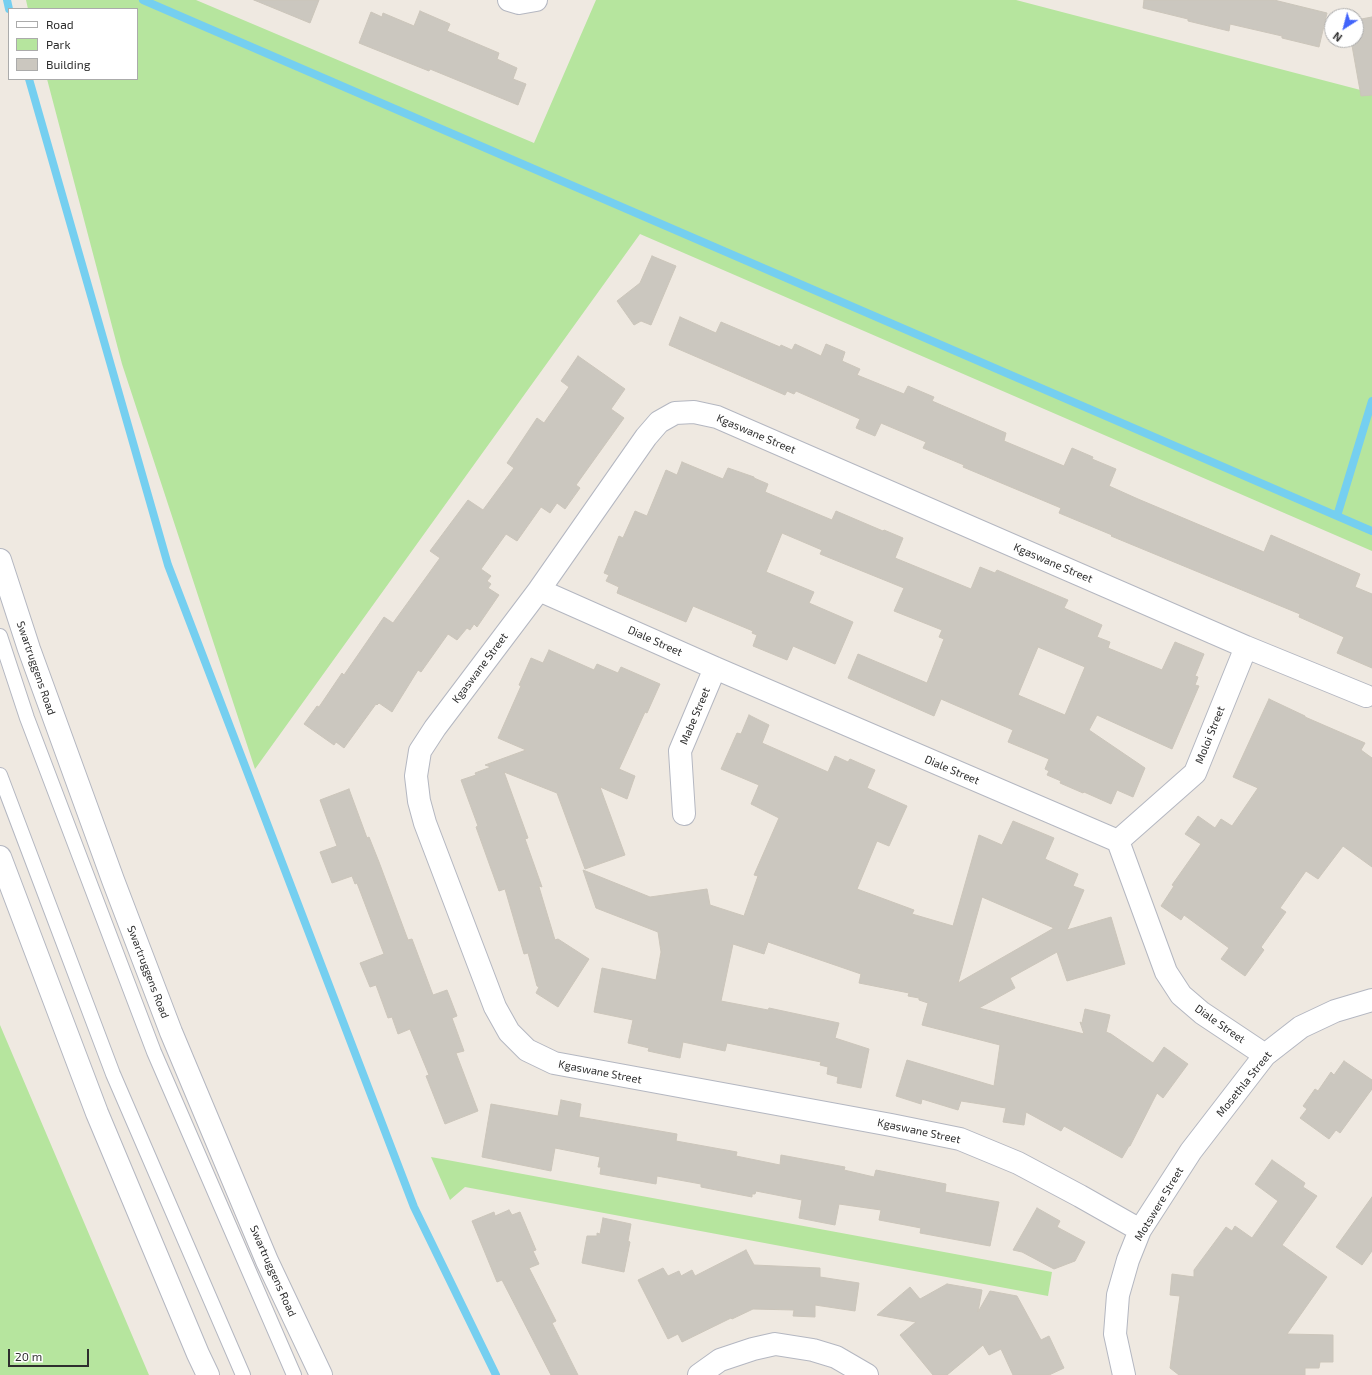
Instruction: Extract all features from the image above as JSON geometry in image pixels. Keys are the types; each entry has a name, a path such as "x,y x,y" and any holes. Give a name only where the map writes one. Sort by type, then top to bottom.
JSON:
{"street":[{"path":"510,0 519,3 536,0"},
{"name":"Kgaswane Street","path":"1140,1230 1018,1163 960,1139 554,1063 527,1050 509,1032 495,1007 424,823 419,801 416,776 420,750 539,590 646,437 659,422 675,413 694,412 717,417 1246,647 1366,696"},
{"name":"Swartruggens Road","path":"0,560 34,664 113,880 171,1032 267,1261 321,1375"},
{"name":"Diale Street","path":"539,590 715,668 1118,841 1166,972 1181,995 1202,1013 1265,1055"},
{"name":"Moloi Street","path":"1118,841 1195,773 1246,647"},
{"name":"Mabe Street","path":"684,814 680,751 715,668"},
{"path":"0,857 97,1113 208,1375"},
{"name":"Mosethla Street","path":"1190,1151 1265,1055 1301,1027 1335,1010 1372,1000"},
{"name":"Motswere Street","path":"1124,1375 1115,1334 1118,1295 1128,1260 1140,1230 1190,1151"},
{"path":"699,1375 720,1360 753,1349 775,1344 813,1350 836,1357 867,1375"}],"lane":[{"path":"0,636 27,718 154,1052 294,1375"},
{"path":"0,774 113,1074 243,1375"}],"green space":[{"path":"26,0 196,0 534,143 596,0 1016,0 1372,93 1372,551 640,234 255,769 122,364 47,80 138,80 138,8 28,8"},
{"path":"0,1025 149,1375 0,1375"},
{"path":"431,1157 1052,1272 1048,1296 465,1187 450,1200"}],"building":[{"path":"254,0 319,0 310,23"},
{"path":"1144,0 1274,0 1324,12 1324,26 1319,47 1282,38 1282,36 1230,24 1229,31 1143,8"},
{"path":"420,11 450,24 447,31 499,53 497,59 517,68 513,79 526,84 518,105 430,69 429,71 359,43 371,12 382,17 383,13 414,26"},
{"path":"1372,17 1372,95 1361,96 1352,48 1364,48 1364,18"},
{"path":"652,256 676,266 651,325 641,321 634,325 617,301 640,283"},
{"path":"680,317 716,333 721,322 780,347 781,345 792,350 795,344 821,356 826,344 845,352 842,361 860,369 857,375 904,394 908,386 934,397 932,401 1006,433 1004,441 1064,466 1072,448 1093,457 1092,459 1116,469 1109,486 1138,499 1264,552 1271,535 1360,574 1355,587 1372,594 1372,668 1337,653 1344,637 1299,617 1300,614 1059,513 1061,508 963,467 964,465 923,448 926,442 881,423 875,436 856,428 860,419 796,391 794,394 787,391 785,395 669,345"},
{"path":"578,356 625,389 611,409 624,418 576,485 580,488 565,509 557,503 550,513 541,507 517,541 506,534 481,569 491,576 487,581 491,584 488,588 499,595 477,627 474,624 470,630 467,628 457,640 448,634 421,672 418,670 392,712 379,703 377,705 376,704 344,748 336,742 334,745 304,724 317,706 319,707 342,673 344,675 384,617 393,623 440,558 430,551 468,500 483,510 514,468 507,463 537,418 544,423 569,387 561,381"},
{"path":"682,462 723,479 728,468 754,477 768,484 765,492 832,520 836,511 903,538 895,558 971,589 980,567 995,573 997,570 1068,600 1064,608 1102,625 1097,637 1110,642 1108,648 1162,670 1175,642 1204,654 1195,676 1198,677 1195,685 1199,686 1172,749 1097,715 1089,730 1145,768 1133,797 1117,790 1111,804 1060,783 1061,781 1047,775 1049,771 1045,769 1049,759 1008,742 1013,730 941,699 934,716 848,678 858,654 927,683 944,639 939,637 942,630 894,611 904,588 820,554 822,550 782,533 766,572 814,592 809,603 853,622 835,664 793,646 787,660 753,646 757,635 752,633 753,631 693,606 686,622 617,593 619,587 606,581 609,575 604,573 619,536 623,538 635,511 647,516 666,470 677,475","holes":["1038,647 1085,667 1065,715 1018,695"]},
{"path":"549,650 594,670 597,664 618,673 621,667 660,684 647,713 645,712 619,769 635,776 627,799 600,787 625,855 585,869 557,793 504,772 528,838 525,839 542,887 539,886 555,940 558,939 589,959 558,1007 536,993 539,987 537,986 528,953 524,954 505,889 499,891 461,780 476,775 475,773 491,767 485,765 526,750 498,738 521,686 519,685 531,658 543,663"},
{"path":"1269,699 1305,717 1365,743 1361,750 1372,758 1372,867 1343,846 1318,879 1306,871 1280,908 1286,912 1261,947 1264,950 1245,976 1221,959 1229,948 1184,915 1181,920 1161,906 1174,886 1172,885 1201,844 1185,834 1198,816 1215,828 1221,819 1232,826 1258,788 1233,777"},
{"path":"749,715 769,725 762,743 828,772 835,756 848,762 850,759 875,770 867,788 907,806 889,846 877,841 857,889 914,910 912,914 953,926 979,835 1002,845 1013,821 1054,838 1045,859 1078,874 1073,886 1084,890 1067,930 1111,917 1125,964 1067,981 1057,952 1010,978 1015,988 979,1008 1084,1034 1080,1022 1082,1023 1085,1009 1110,1015 1106,1032 1153,1063 1164,1047 1188,1064 1163,1098 1157,1093 1130,1146 1122,1158 1064,1126 1061,1131 1026,1112 1024,1125 1003,1122 1006,1108 961,1101 958,1110 922,1099 921,1104 896,1096 907,1060 994,1086 1000,1045 922,1025 928,1003 919,1000 919,998 908,996 909,993 859,983 861,974 768,942 764,954 733,944 721,1001 768,1010 769,1008 839,1023 835,1038 869,1049 861,1088 837,1083 838,1077 827,1074 828,1067 820,1065 821,1062 727,1043 725,1051 683,1042 680,1058 648,1051 649,1048 628,1043 633,1020 594,1012 602,968 656,980 661,952 658,932 596,908 583,870 650,897 707,889 710,905 744,916 758,876 754,875 779,818 751,804 759,785 721,769 737,733 741,734","holes":["982,897 1054,928 958,983"]},
{"path":"349,789 367,838 369,837 379,862 408,940 412,939 433,995 447,990 457,1016 452,1018 464,1051 456,1053 478,1111 445,1124 426,1076 429,1075 410,1029 398,1034 392,1017 388,1018 376,985 370,987 360,963 384,954 357,883 355,884 352,876 332,883 320,852 337,846 320,800"},
{"path":"1344,1061 1372,1080 1372,1089 1340,1133 1336,1130 1329,1139 1300,1118 1307,1109 1303,1106 1315,1089 1318,1091 1331,1072 1334,1075"},
{"path":"561,1100 581,1104 579,1117 677,1134 676,1141 737,1152 736,1156 780,1165 781,1155 845,1167 844,1170 874,1177 876,1170 946,1184 945,1192 999,1202 990,1246 920,1233 921,1228 879,1220 881,1210 839,1204 835,1225 799,1218 802,1200 756,1191 755,1194 752,1194 752,1197 701,1187 701,1184 657,1176 656,1184 600,1174 601,1167 598,1167 600,1157 555,1148 551,1171 482,1157 491,1104 558,1116"},
{"path":"1272,1160 1305,1183 1303,1187 1317,1196 1282,1245 1327,1277 1287,1334 1333,1335 1333,1362 1320,1362 1319,1368 1305,1368 1305,1375 1179,1375 1170,1368 1180,1296 1170,1295 1172,1274 1194,1277 1194,1270 1226,1227 1232,1231 1235,1226 1252,1238 1278,1201 1255,1184"},
{"path":"1372,1197 1372,1251 1362,1265 1336,1247"},
{"path":"1037,1208 1060,1221 1057,1227 1085,1242 1075,1261 1054,1269 1022,1252 1013,1250"},
{"path":"509,1210 512,1215 520,1212 536,1250 533,1251 539,1264 529,1268 556,1321 552,1323 578,1375 551,1375 502,1280 497,1282 472,1221 494,1212 495,1216"},
{"path":"603,1218 631,1224 628,1241 630,1242 624,1272 582,1263 587,1236 597,1236 597,1233 600,1234"},
{"path":"746,1250 754,1265 820,1268 820,1277 859,1283 855,1311 815,1305 815,1317 793,1316 794,1310 753,1309 682,1342 678,1334 668,1339 638,1280 663,1268 668,1276 679,1271 681,1276 692,1270 695,1276"},
{"path":"947,1284 982,1290 978,1312 990,1291 1017,1296 1041,1340 1049,1336 1064,1368 1049,1375 1013,1375 1001,1349 989,1355 983,1345 947,1375 933,1375 900,1335 916,1322 877,1315 910,1287 920,1299"}],"waterway":[{"path":"7,0 9,8"},
{"path":"143,0 1372,531"},
{"path":"29,80 168,565 414,1207 496,1375"},
{"path":"1337,516 1372,401"}]}
